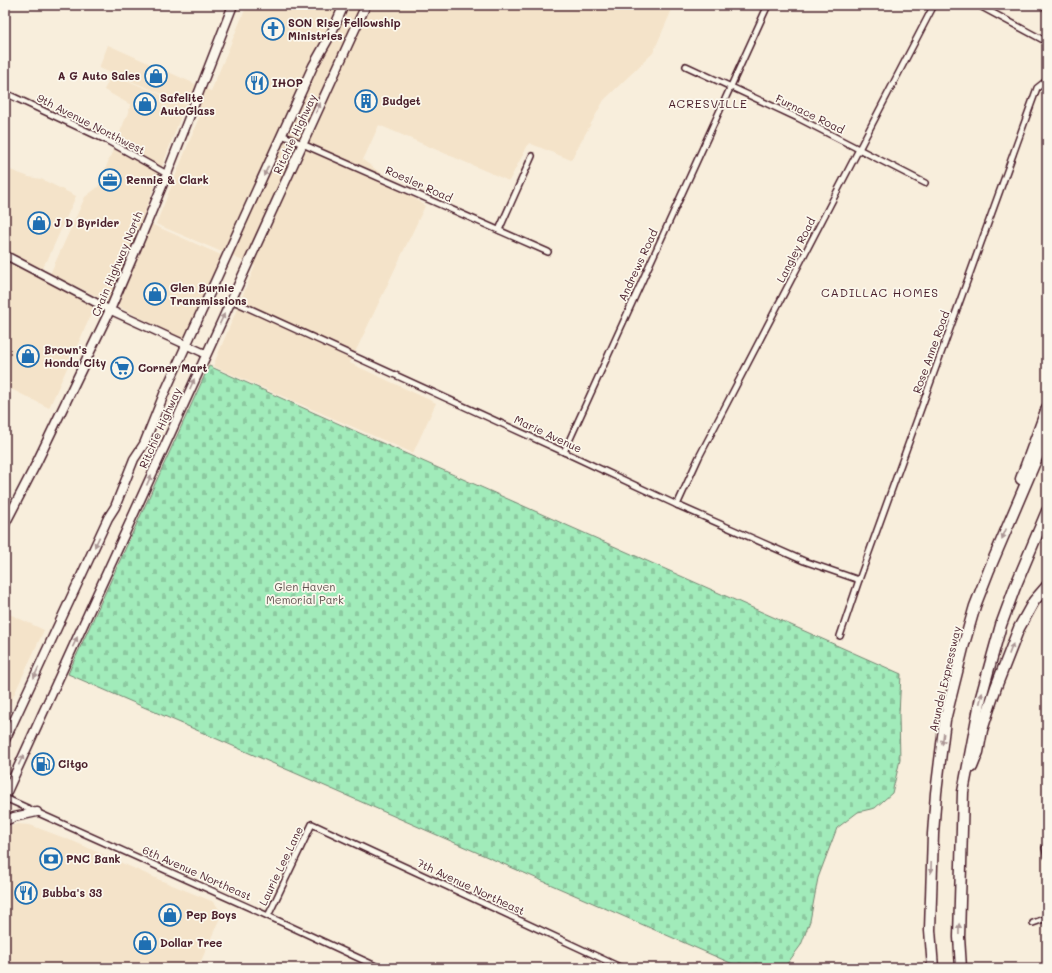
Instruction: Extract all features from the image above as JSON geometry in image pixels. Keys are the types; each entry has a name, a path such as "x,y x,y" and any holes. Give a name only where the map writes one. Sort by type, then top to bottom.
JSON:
{"highway":[{"path":"1013,514 1014,497 1047,408"},
{"name":"Arundel Expressway","path":"933,968 930,930 933,834 945,720 975,606 1047,434"},
{"path":"961,968 959,937 963,792 981,697 1001,625 1047,511"},
{"path":"963,792 978,752 982,730 996,687 1019,628 1034,601 1047,586"}],"main road":[{"name":"Crain Highway North","path":"5,524 36,464 110,310 167,174 232,5"},
{"name":"Ritchie Highway","path":"5,740 108,518 115,507 134,459 144,444 164,394 313,66 331,34 344,5"},
{"name":"Ritchie Highway","path":"5,797 366,5"},
{"path":"5,821 14,817 37,812"}],"street":[{"name":"Andrews Road","path":"564,452 768,5"},
{"name":"Langley Road","path":"677,505 700,457 934,5"},
{"path":"978,5 1047,42"},
{"name":"Furnace Road","path":"686,66 798,118 925,183"},
{"name":"Rose Anne Road","path":"840,636 1037,88 1047,80"},
{"name":"9th Avenue Northwest","path":"5,93 106,140 167,174"},
{"name":"Roesler Road","path":"282,135 548,252"},
{"path":"499,230 532,156"},
{"path":"5,255 110,310 206,354"},
{"name":"Marie Avenue","path":"231,300 677,505 804,561 859,580"},
{"name":"6th Avenue Northeast","path":"5,797 380,968"},
{"name":"Laurie Lee Lane","path":"268,916 312,824"},
{"name":"7th Avenue Northeast","path":"312,824 610,965 622,968"},
{"path":"1046,848 1047,856"},
{"path":"1033,923 1047,918"}],"shaded area":[{"path":"247,5 674,5 653,53 604,100 571,160 529,143 509,181 379,125 363,160 425,206 350,363 436,403 413,453 213,366 255,266 156,224 202,110 99,68 108,45 211,91"},
{"path":"112,74 185,105 142,220 221,255 185,340 50,274 85,197 98,187 131,105 104,90"},
{"path":"5,168 29,177 41,179 76,196 47,261 37,277 95,306 49,408 5,386"},
{"path":"5,612 44,630 5,714"},
{"path":"17,824 30,825 75,842 160,880 214,902 222,913 198,968 5,968 5,833 8,827"}],"green space":[{"name":"Glen Haven Memorial Park","path":"209,366 901,674 899,715 900,760 892,793 875,808 858,812 837,828 818,878 810,921 801,945 787,964 782,968 742,968 68,674"}],"place":[{"name":"SON Rise Fellowship Ministries","path":"273,29"},
{"name":"A G Auto Sales","path":"156,76"},
{"name":"IHOP","path":"257,83"},
{"name":"Budget","path":"366,101"},
{"name":"Safelite AutoGlass","path":"145,104"},
{"name":"Rennie & Clark","path":"110,180"},
{"name":"J D Byrider","path":"39,223"},
{"name":"Glen Burnie Transmissions","path":"155,294"},
{"name":"Brown's Honda City","path":"28,356"},
{"name":"Corner Mart","path":"122,368"},
{"name":"Citgo","path":"43,764"},
{"name":"PNC Bank","path":"51,859"},
{"name":"Bubba's 33","path":"26,893"},
{"name":"Pep Boys","path":"170,915"},
{"name":"Dollar Tree","path":"145,943"}],"district":[{"name":"ACRESVILLE","path":"708,104"},
{"name":"CADILLAC HOMES","path":"880,293"}]}
